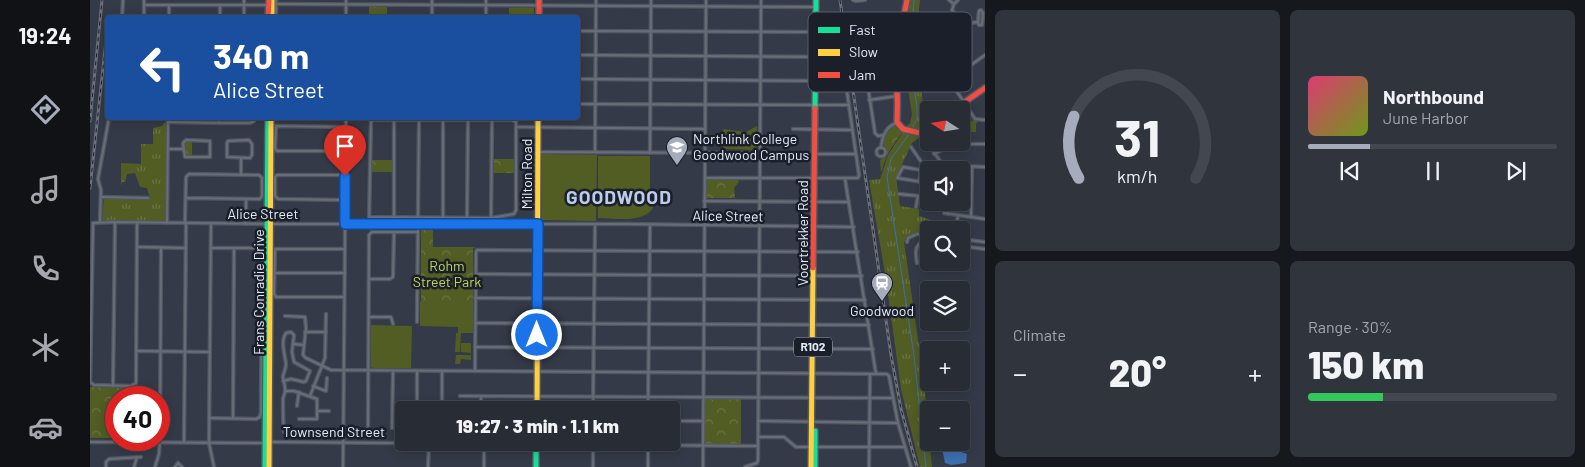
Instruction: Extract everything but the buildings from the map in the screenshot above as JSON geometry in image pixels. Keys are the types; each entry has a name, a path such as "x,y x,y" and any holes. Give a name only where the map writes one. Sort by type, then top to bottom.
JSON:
{"main road":[{"name":"Voortrekker Road","path":"817,0 817,12"},
{"path":"269,15 272,2"},
{"path":"272,2 274,15"},
{"path":"966,101 985,88"},
{"name":"Voortrekker Road","path":"813,467 816,92"},
{"path":"896,92 897,123 900,128 918,133"},
{"name":"Frans Conradie Drive","path":"265,467 267,442 270,120"},
{"name":"Milton Road","path":"537,401 538,120"},
{"name":"Frans Conradie Drive","path":"267,442 269,467"},
{"path":"536,451 536,467"}],"street":[{"path":"122,15 123,0"},
{"path":"144,0 144,15"},
{"path":"229,0 229,5"},
{"path":"244,0 244,15"},
{"path":"346,0 346,15"},
{"path":"432,0 432,15"},
{"path":"486,0 486,15"},
{"path":"595,152 596,0"},
{"path":"650,153 651,0"},
{"path":"703,467 706,0"},
{"path":"745,467 757,463 758,446 761,0"},
{"path":"854,0 865,0"},
{"path":"949,0 954,4"},
{"path":"954,12 952,9 958,0"},
{"path":"144,4 244,5 272,2 486,5 539,3 596,6 817,7"},
{"path":"169,4 169,15"},
{"path":"220,5 220,15"},
{"path":"972,23 978,22 979,25 982,25 983,14 981,10 979,11 978,22"},
{"path":"580,30 808,32"},
{"path":"580,55 808,56"},
{"path":"972,63 985,55"},
{"path":"580,79 808,81"},
{"path":"704,178 845,179 859,177 847,92"},
{"path":"869,92 875,134 878,136 884,135"},
{"path":"870,100 897,96"},
{"path":"580,104 849,105"},
{"path":"970,111 975,119 985,120"},
{"path":"100,222 101,197 98,179 109,120"},
{"path":"167,223 168,122 251,123 253,120"},
{"path":"343,467 346,120"},
{"path":"394,120 394,218"},
{"path":"418,217 419,120"},
{"path":"443,120 443,218"},
{"path":"467,218 468,120"},
{"path":"491,224 492,120"},
{"path":"369,224 370,121 515,121 516,212 512,215 491,218 370,217"},
{"path":"881,148 884,135 890,126 897,123"},
{"path":"346,126 275,127 275,148 277,151 346,151"},
{"path":"516,127 705,129"},
{"path":"793,129 852,130"},
{"path":"918,133 940,161"},
{"path":"186,140 207,140 210,142 211,154 208,158 186,157 183,149 186,140"},
{"path":"228,141 252,142 251,157 241,158 228,157 228,141"},
{"path":"934,154 953,144 985,144"},
{"path":"911,147 921,161"},
{"path":"168,149 183,149"},
{"path":"538,152 760,153"},
{"path":"816,154 856,154"},
{"path":"241,158 241,175"},
{"path":"920,170 903,167 897,177 898,179 919,182 920,176"},
{"path":"971,217 972,167 985,167"},
{"path":"184,442 186,198 187,175 261,175 262,198 186,198"},
{"path":"345,176 277,175 275,177 275,196 277,199 345,200"},
{"path":"845,179 862,276 876,374"},
{"path":"899,194 918,196 916,207"},
{"path":"101,197 148,198"},
{"path":"246,198 246,224"},
{"path":"704,201 849,202"},
{"path":"944,214 985,219"},
{"path":"957,221 958,215"},
{"name":"Alice Street","path":"113,386 92,384 93,224 100,222 854,227"},
{"path":"113,386 115,222"},
{"path":"131,386 136,383 137,223"},
{"path":"211,223 209,443 214,467"},
{"path":"417,322 418,224"},
{"path":"594,401 595,224"},
{"path":"648,401 650,225"},
{"path":"368,428 370,234 372,232 418,232"},
{"path":"369,279 392,278 394,232"},
{"path":"907,242 908,238 920,234"},
{"path":"970,240 985,242"},
{"path":"917,263 915,253 916,247 920,243"},
{"path":"137,247 186,248"},
{"path":"160,386 161,248"},
{"path":"209,418 256,419 260,417 262,254 261,249 210,248"},
{"path":"233,418 234,248"},
{"path":"344,298 275,296 274,250 276,248 345,249"},
{"path":"970,248 985,250"},
{"path":"475,371 476,250 858,252"},
{"path":"275,272 345,273"},
{"path":"476,274 862,276"},
{"path":"475,298 865,300"},
{"path":"310,396 326,350 326,314"},
{"path":"285,316 305,317 304,357 330,370 887,374 898,423 911,467"},
{"path":"369,317 391,317 393,324"},
{"path":"475,322 869,325"},
{"path":"306,332 326,332"},
{"path":"283,381 291,379 304,382 309,372 309,369 294,362 292,352 294,333 286,333 284,337 286,365 283,381 285,391 283,398 284,432"},
{"path":"294,344 304,345"},
{"path":"475,347 873,349"},
{"path":"136,351 210,352"},
{"path":"392,428 393,371"},
{"path":"417,371 417,401"},
{"path":"442,371 442,401"},
{"path":"869,467 870,374"},
{"path":"313,386 326,391 327,378"},
{"path":"285,391 300,392 317,399 318,417 316,420 299,420"},
{"path":"297,406 300,392"},
{"path":"460,396 892,398"},
{"path":"481,396 481,401"},
{"path":"318,411 329,411"},
{"path":"680,421 703,421"},
{"path":"758,421 898,423"},
{"path":"758,437 784,437 798,447 905,447"},
{"name":"Townsend Street","path":"90,442 105,442"},
{"name":"Townsend Street","path":"170,442 395,443"},
{"name":"Townsend Street","path":"680,445 758,446"},
{"path":"155,467 159,451"},
{"path":"428,467 429,451"},
{"path":"484,451 484,467"},
{"path":"593,451 593,467"},
{"path":"648,451 648,467"},
{"path":"106,467 106,462 109,459 141,457"},
{"path":"134,467 137,458"},
{"path":"175,467 178,463 182,467"}],"green space":[{"path":"908,0 920,0 919,12 906,12"},
{"path":"369,6 387,7 387,15 369,15"},
{"path":"509,8 534,8 534,15 504,15 509,14"},
{"path":"909,92 921,92 923,101 920,101 920,130 906,127 910,123 912,114"},
{"path":"975,119 978,121 976,132 970,132 970,122"},
{"path":"166,123 166,220 162,222 102,220 104,198 150,199 147,188 140,187 135,173 127,174 125,182 122,182 121,186 121,163 141,164 141,144 153,144 153,128 162,126"},
{"path":"757,126 757,150 723,149 723,129 746,132"},
{"path":"893,126 896,126 903,132 890,150 881,171 880,160 885,157 887,152 883,141"},
{"path":"903,132 920,137 912,143 896,177 900,206 919,209 919,216 931,220 920,221 920,233 912,235 904,242 920,353 920,391 925,391 926,401 920,401 920,451 930,451 932,467 920,467 901,389 886,279 869,180 880,179 888,155"},
{"path":"710,134 719,134 719,145 710,145"},
{"path":"192,141 192,157 185,156 185,142"},
{"path":"542,154 597,155 596,221 542,220"},
{"path":"598,156 650,156 650,190 655,203 652,210 646,215 631,219 598,218"},
{"path":"494,159 514,159 514,173 494,173"},
{"path":"372,160 393,160 393,172 372,172"},
{"path":"707,180 738,180 739,182 734,188 735,198 707,198"},
{"name":"Rohm Street Park","path":"421,228 433,228 433,247 475,247 473,249 473,302 421,302"},
{"path":"420,302 473,302 473,333 461,333 460,352 455,352 458,327 420,326"},
{"path":"371,325 412,326 411,368 371,367"},
{"path":"461,343 471,343 471,353 461,352"},
{"path":"456,355 471,355 471,360 461,359 460,364 455,364"},
{"path":"90,387 105,387 105,438 90,438"},
{"path":"705,399 741,399 741,444 705,444"}],"water":[{"path":"943,451 959,451 967,454 966,463 951,465 945,463"}],"waterway":[{"path":"913,12 914,0"},
{"path":"915,92 917,119 891,159 887,177 914,356 926,467"}],"railway":[{"path":"90,121 102,0"},
{"path":"840,0 842,12"},
{"path":"90,188 105,49"},
{"path":"853,92 891,355 901,409 917,467"}],"traffic: fast":[{"path":"816,0 816,12"},
{"path":"815,92 815,108"},
{"path":"265,467 268,120"},
{"path":"815,431 815,467"},
{"path":"536,451 536,467"}],"traffic: slow":[{"path":"272,0 272,15"},
{"path":"269,467 271,120"},
{"path":"537,401 538,120"},
{"path":"811,467 813,268"}],"traffic: jam":[{"path":"268,15 269,0"},
{"path":"539,0 539,15"},
{"path":"905,12 907,0"},
{"path":"966,101 985,88"},
{"path":"897,92 897,122 903,129 920,133"},
{"path":"813,268 815,108"}],"place":[{"name":"Northlink College Goodwood Campus","path":"677,166"},
{"name":"Goodwood","path":"882,302"}],"district":[{"name":"GOODWOOD","path":"619,197"}],"route":[{"path":"345,176 345,224 538,224 537,335"}]}
